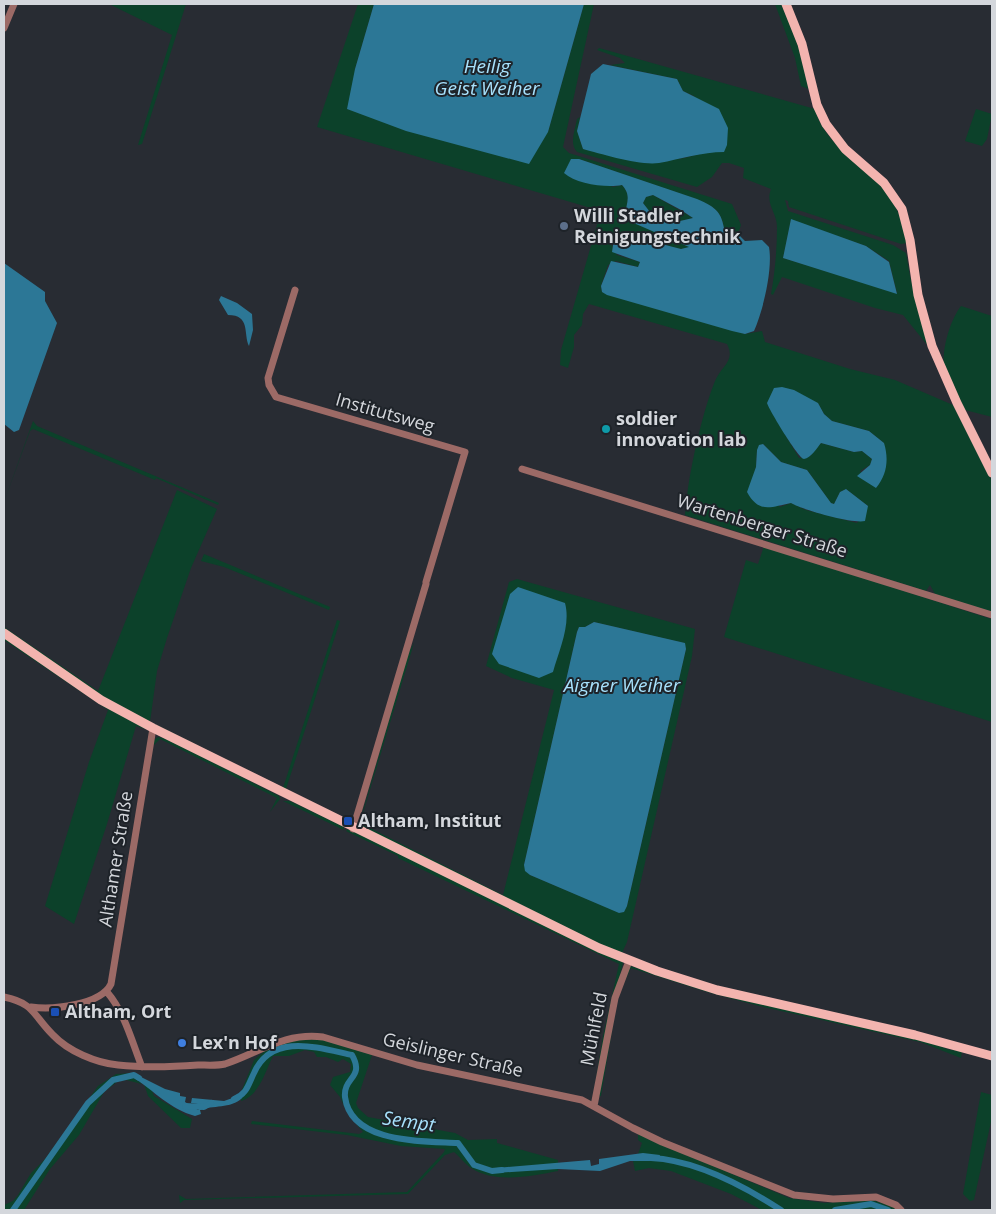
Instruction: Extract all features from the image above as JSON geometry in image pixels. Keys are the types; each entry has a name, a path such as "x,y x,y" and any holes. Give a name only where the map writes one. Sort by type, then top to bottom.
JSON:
{"main road":[{"path":"786,4 802,44 817,105 826,124 845,148 884,183 902,209 910,240 918,295 932,346 957,403 992,473"},
{"path":"4,633 101,700 152,728 629,961 726,993 944,1043 992,1056"}],"street":[{"path":"4,28 14,4"},
{"name":"Institutsweg","path":"295,290 268,378 269,385 276,397 465,452 354,828"},
{"name":"Wartenberger Straße","path":"522,469 992,615"},
{"name":"Althamer Straße","path":"107,992 112,984 152,728"},
{"name":"Mühlfeld","path":"594,1106 615,998 629,961"},
{"path":"4,997 31,1006 62,1007 98,998 107,992 129,1032 142,1067"},
{"name":"Geislinger Straße","path":"31,1006 52,1034 70,1048 107,1064 142,1067 223,1064 270,1043 311,1035 417,1065 569,1096 594,1106 662,1142 794,1195 832,1199 876,1197 896,1205 901,1210"}],"green space":[{"path":"109,4 186,4 142,144 138,145 172,35"},
{"path":"358,4 374,4 355,69 548,132 584,4 594,4 563,147 569,153 732,204 741,225 738,234 732,234 724,228 721,217 715,209 696,199 579,159 571,159 613,187 622,185 628,196 626,208 690,247 681,249 615,232 612,246 617,255 640,262 638,267 616,261 608,265 601,286 602,292 745,334 762,331 765,342 850,369 895,380 953,405 992,481 992,612 935,594 930,585 926,591 685,515 700,428 715,381 729,359 729,350 727,344 589,304 583,314 582,325 574,335 574,347 568,368 560,365 561,350 601,211 317,127","holes":["818,403 824,414 832,421 869,431 884,443 876,488 860,471 870,465 872,459 862,451 854,452 821,443 810,456 799,458 774,415","763,444 781,462 807,470 831,503 834,504 840,492 846,489 868,506 857,523 806,510 791,503 780,507 754,474 757,450"]},
{"path":"775,4 781,4 794,35 804,67 808,89 801,86 795,58"},
{"path":"599,48 815,109 827,134 885,189 899,215 907,243 901,244 789,207 788,201 785,200 788,211 893,245 906,253 928,346 903,315 875,308 782,277 773,295 771,294 776,260 777,227 769,199 771,189 743,178 744,168 729,163 722,163 712,177 697,187 577,152 573,145 573,137 577,119 580,117 577,131 583,149 647,163 684,158 707,152 723,152 694,96 683,91 677,79 610,65 625,63 620,58 597,50","holes":["791,220 866,246 889,261 897,293 783,258"]},
{"path":"976,109 992,114 987,139 982,146 965,141"},
{"path":"653,195 693,218 680,221 663,214 650,212 643,203 646,197"},
{"path":"961,306 992,316 992,417 965,410 945,372 944,356 947,337 953,320"},
{"path":"33,421 37,426 219,503 218,505 156,478 155,480 33,429 30,431 4,502"},
{"path":"177,490 217,509 191,568 167,638 157,671 150,722 112,703 4,629 4,627 98,691"},
{"path":"764,546 991,619 992,722 724,637 746,560 758,564"},
{"path":"204,554 330,607 329,610 224,567 201,561"},
{"path":"517,579 695,629 692,656 627,942 620,954 359,825 408,654 414,643 360,823 503,895 554,690 512,678 486,666 509,582","holes":["594,622 684,643 686,649 627,906 620,913 530,875 524,865 579,627 585,627"]},
{"path":"337,620 340,621 286,789 351,821 320,810 293,797 168,733 157,725 283,788"},
{"path":"4,637 148,730 136,726 107,824 74,924 45,906 89,762 108,710 4,640"},
{"path":"158,737 167,739 279,796 280,799 270,812 277,798 160,739 154,745 154,740"},
{"path":"283,801 290,801 344,827 343,830"},
{"path":"348,829 623,962 594,1090 603,1036 619,964 345,831"},
{"path":"630,966 726,996 917,1038 950,1050 962,1051 961,1058 920,1042 759,1006 631,968 618,996"},
{"path":"618,996 601,1096 598,1096 614,1006"},
{"path":"298,1039 320,1039 372,1055 356,1103 358,1108 368,1117 455,1133 468,1140 497,1139 497,1143 558,1160 558,1171 514,1177 491,1176 471,1168 454,1152 445,1155 408,1194 184,1200 180,1203 179,1195 186,1199 407,1192 444,1152 445,1149 401,1146 347,1135 251,1124 252,1121 359,1134 363,1132 348,1114 340,1097 330,1085 333,1077 350,1072 351,1064 343,1059 338,1062 326,1057 317,1057 314,1052 305,1050 289,1056 273,1056 257,1089 241,1101 241,1092 254,1060 268,1048"},
{"path":"133,1073 133,1077 142,1084 126,1080 118,1081 104,1092 79,1135 50,1169 24,1210 4,1210 4,1205 13,1201 18,1195 31,1173 45,1159 98,1086 116,1074"},
{"path":"144,1084 151,1088 154,1096 192,1119 190,1128 181,1128 148,1096"},
{"path":"981,1092 992,1095 992,1117 974,1200 970,1201 963,1194"},
{"path":"638,1134 789,1198 824,1203 872,1200 893,1206 897,1210 762,1210 731,1194 671,1171 649,1168 635,1171 633,1161 652,1161 643,1153 638,1154 642,1143 638,1140"}],"water":[{"name":"Heilig Geist Weiher","path":"374,4 584,4 548,132 529,164 406,131 347,109 355,69"},
{"path":"603,64 677,79 683,91 719,109 728,128 727,145 724,152 700,154 659,163 642,163 583,149 577,131 591,74"},
{"path":"571,159 579,159 697,199 715,209 721,217 724,228 732,234 738,234 745,241 762,240 769,247 770,267 761,313 754,331 745,334 732,331 602,292 601,286 611,261 638,267 640,262 612,252 615,232 681,249 689,247 629,221 625,216 628,196 622,185 592,184 576,180 564,173","holes":["653,195 693,218 680,221 663,214 650,212 643,203 646,197"]},
{"path":"791,219 866,246 889,262 897,294 783,258"},
{"path":"4,263 45,292 45,301 57,323 19,430 14,432 4,424"},
{"path":"221,296 237,303 252,314 253,330 249,346 243,322 240,318 228,315 219,300"},
{"path":"782,387 794,390 818,403 824,414 832,421 869,431 884,443 886,467 883,478 876,488 857,476 870,465 872,459 862,451 854,452 821,443 809,457 804,459 801,457 784,434 767,403 774,388"},
{"path":"763,444 781,462 807,470 831,503 834,504 840,492 846,489 868,506 865,521 828,516 791,503 771,507 756,504 747,492 756,467 757,450 759,445"},
{"path":"518,587 565,603 565,629 553,672 539,678 499,664 492,654 510,594"},
{"name":"Aigner Weiher","path":"594,622 685,643 686,649 627,906 624,912 619,913 530,875 525,871 524,865 577,632 579,627 585,627"},
{"path":"133,1073 165,1089 180,1093 180,1096 186,1097 185,1102 198,1110 205,1105 191,1103 192,1098 224,1101 241,1095 242,1098 232,1104 205,1108 200,1110 201,1114 195,1116 178,1109 162,1099 133,1077"},
{"path":"643,1153 660,1155 658,1161 630,1161 600,1171 558,1169 495,1173 496,1168 590,1160 591,1166 599,1164 599,1159"}],"waterway":[{"name":"Sempt","path":"234,1099 244,1092 262,1060 272,1052 284,1047 311,1047 352,1055 356,1068 345,1090 345,1097 350,1112 360,1124 374,1132 391,1137 426,1142 458,1143 474,1165 492,1171 502,1170"},
{"name":"Sempt","path":"13,1210 88,1103 113,1080 134,1075 139,1078"},
{"path":"185,1106 204,1107 211,1103"},
{"name":"Sempt","path":"651,1158 668,1160 702,1169 751,1192 781,1210"},
{"name":"Sempt","path":"835,1210 871,1204 888,1210"}],"place":[{"name":"Willi Stadler Reinigungstechnik","path":"564,226"},
{"name":"soldier innovation lab","path":"606,429"},
{"name":"Altham, Institut","path":"348,821"},
{"name":"Altham, Ort","path":"55,1012"},
{"name":"Lex'n Hof","path":"182,1043"}]}
